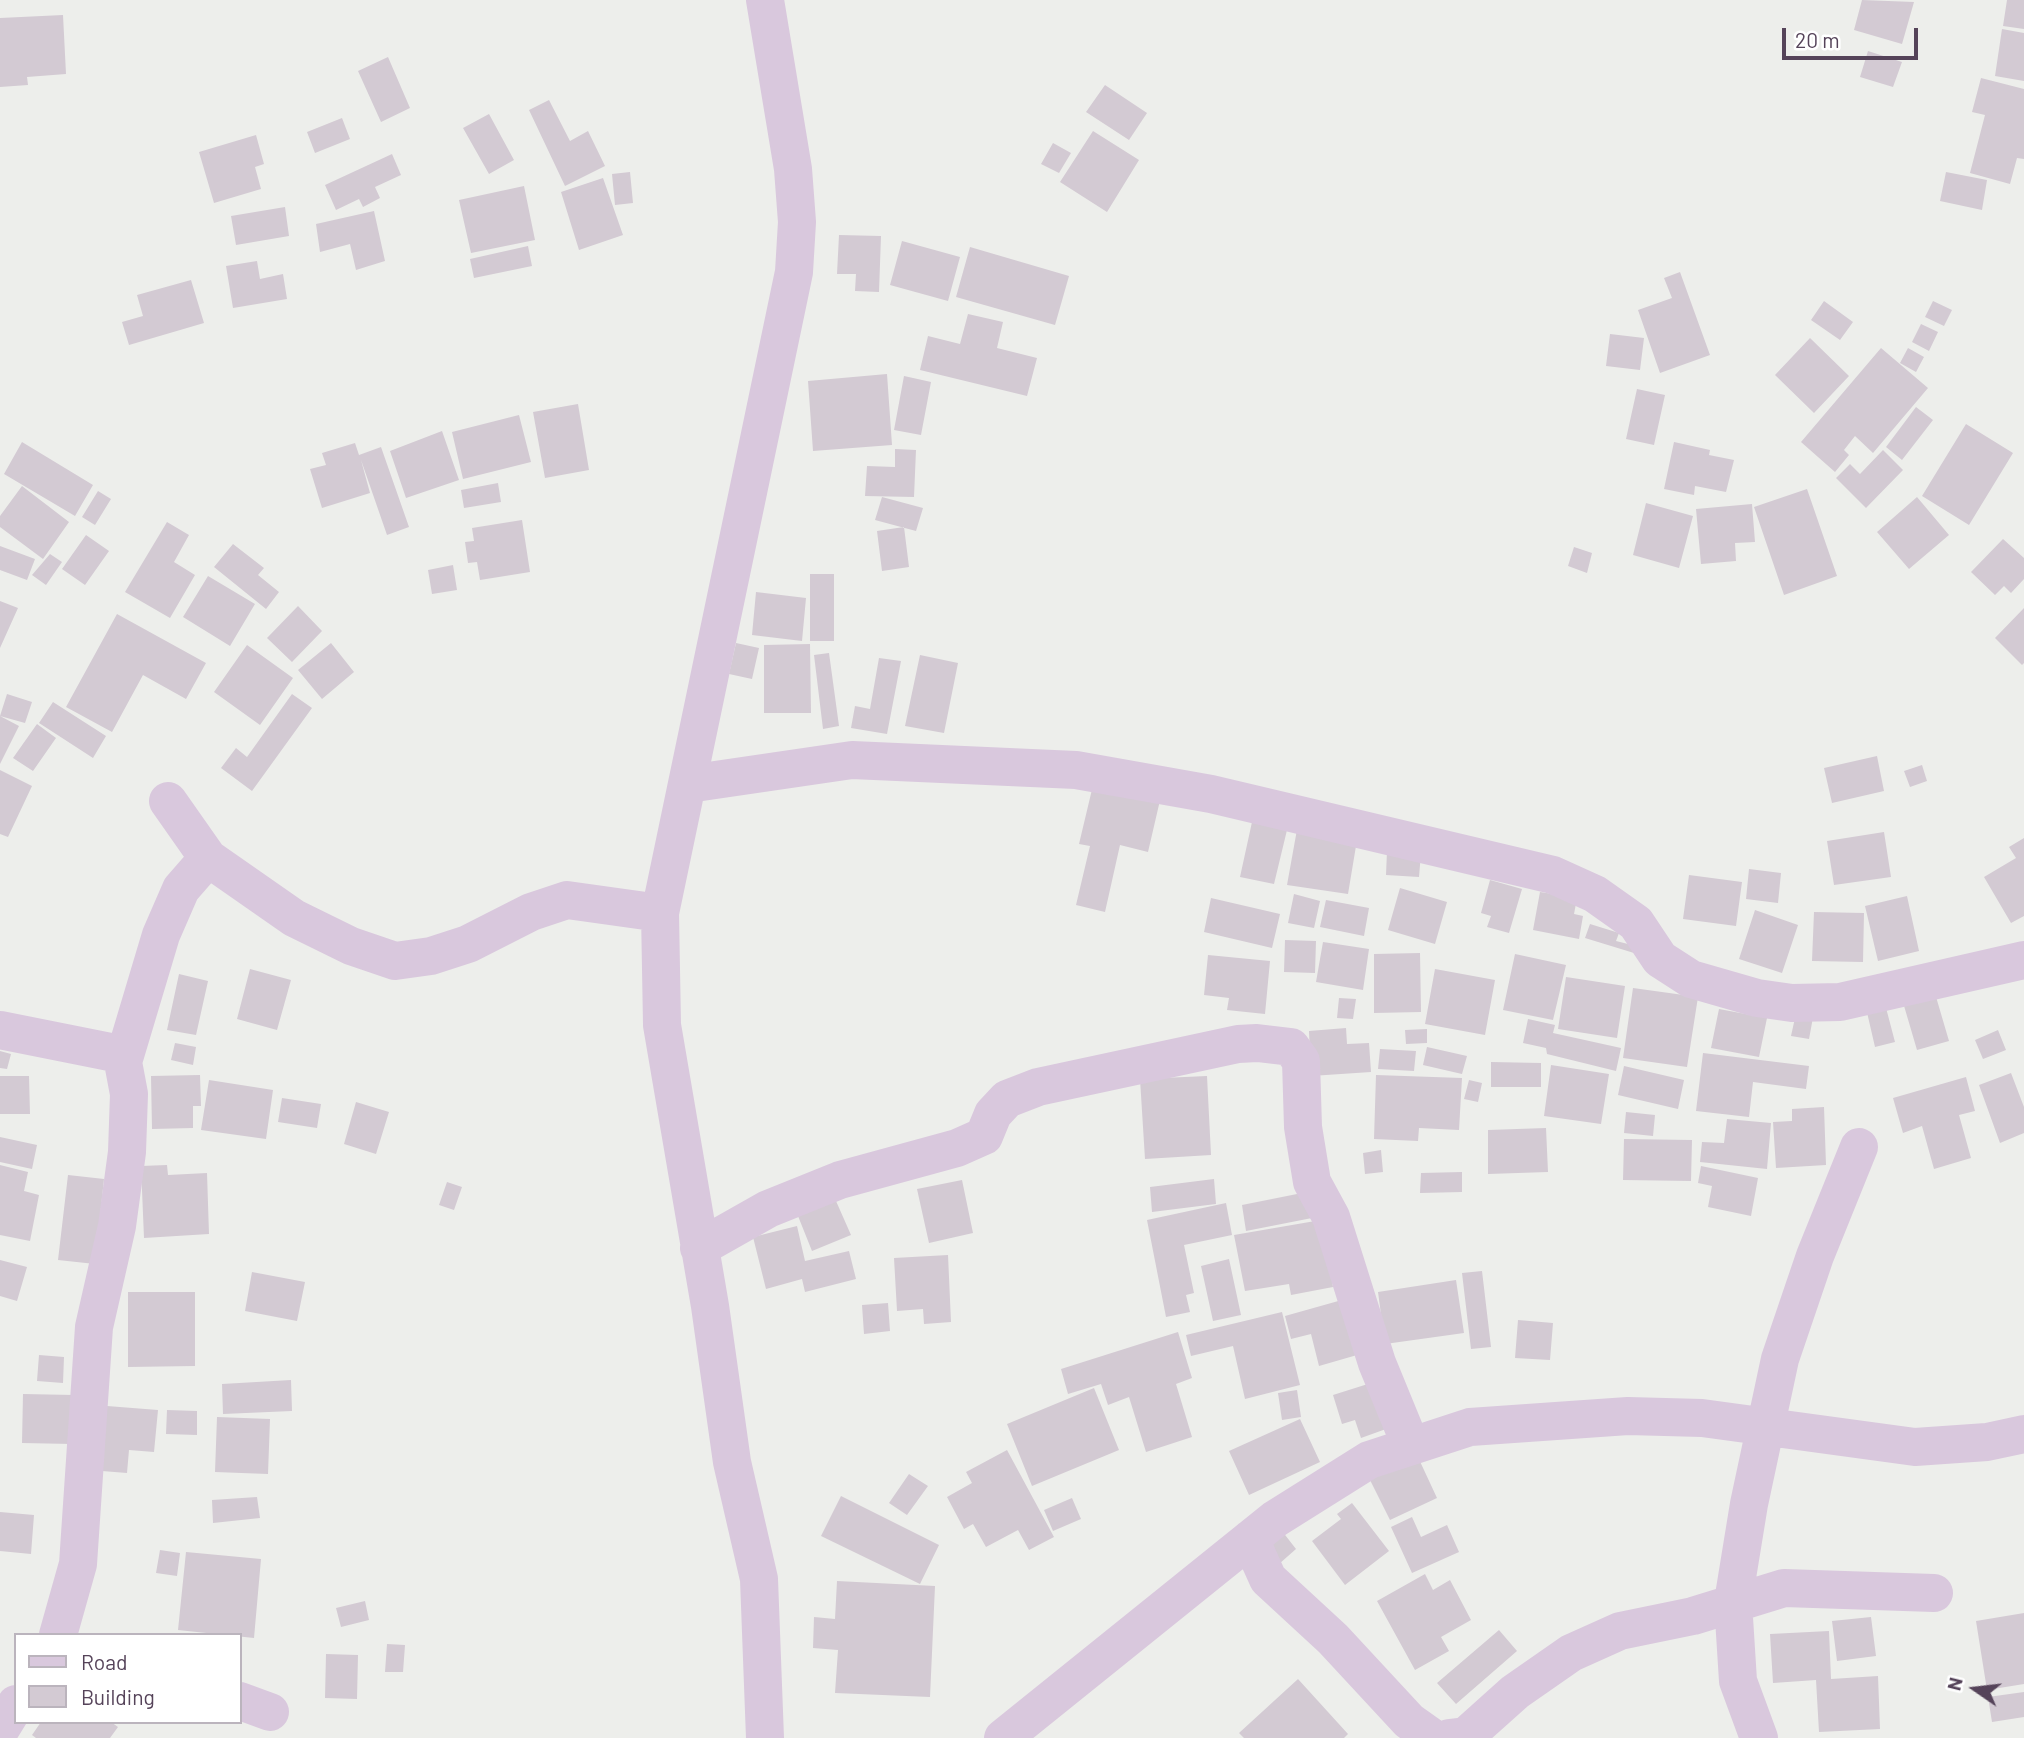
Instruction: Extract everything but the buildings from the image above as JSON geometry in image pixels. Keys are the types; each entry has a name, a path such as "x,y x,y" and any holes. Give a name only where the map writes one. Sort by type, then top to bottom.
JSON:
{"street":[{"path":"765,0 793,169 797,222 794,272 660,913 662,1025 733,1462 759,1579 765,1738"},
{"path":"688,784 852,760 1076,770 1211,794 1553,875 1595,894 1636,923 1660,959 1691,979 1757,998 1792,1003 1840,1002 2024,960"},
{"path":"168,801 208,858 294,918 351,946 395,961 431,956 468,944 531,912 568,900 660,913"},
{"path":"62,1633 78,1564 94,1327 117,1226 127,1152 129,1094 123,1062 161,935 181,889 208,858"},
{"path":"0,1030 102,1048 115,1053 123,1062"},
{"path":"699,1248 768,1209 840,1180 957,1148 984,1136 993,1114 1007,1099 1038,1087 1238,1044 1257,1042 1291,1047 1301,1061 1303,1127 1312,1182 1331,1217 1377,1363 1411,1446"},
{"path":"1759,1738 1738,1681 1733,1602 1780,1359 1815,1256 1859,1147"},
{"path":"1003,1738 1275,1519 1369,1460 1470,1427 1628,1416 1702,1418 1915,1447 1987,1442 2024,1434"},
{"path":"1250,1539 1268,1579 1333,1639 1409,1721 1433,1738"},
{"path":"1449,1738 1466,1736 1515,1692 1571,1653 1620,1631 1693,1616 1784,1588 1934,1593"},
{"path":"0,1730 14,1707"}]}
